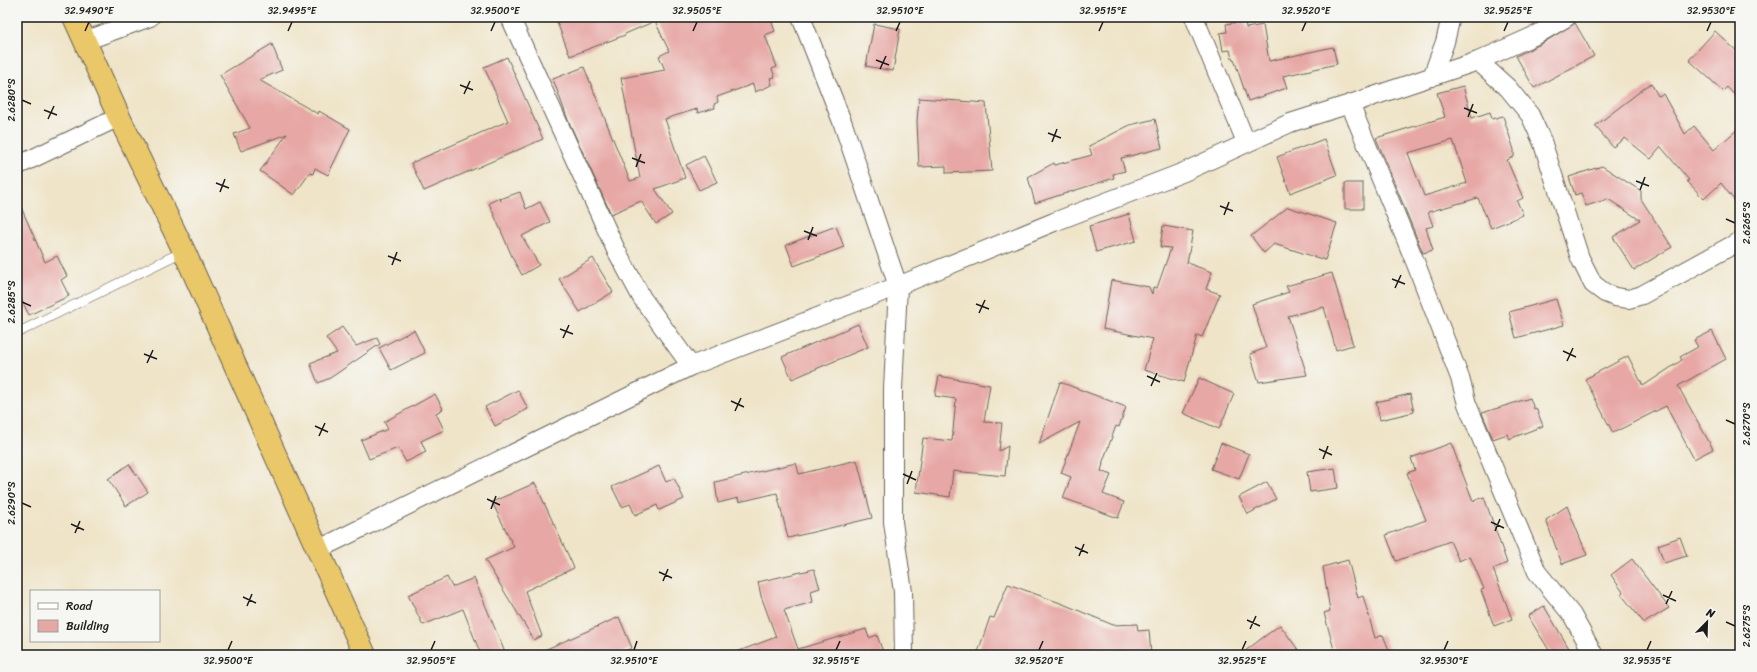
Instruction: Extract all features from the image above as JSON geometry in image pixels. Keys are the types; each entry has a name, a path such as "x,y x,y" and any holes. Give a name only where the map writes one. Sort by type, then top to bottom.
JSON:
{"highway":[{"path":"74,17 119,117 184,251 365,655"}],"street":[{"path":"85,40 150,17"},
{"path":"801,17 843,124 898,286 893,389 893,522 902,592 904,655"},
{"path":"1194,17 1246,142"},
{"path":"1432,77 1445,42 1451,17"},
{"path":"317,550 691,366 898,286 1054,222 1184,172 1290,122 1350,104 1478,61 1538,34 1568,17"},
{"path":"514,18 616,250 642,298 691,366"},
{"path":"1478,61 1508,88 1530,115 1542,141 1580,258 1593,284 1605,293 1615,297 1629,299 1642,295 1740,241"},
{"path":"1350,104 1419,271 1460,378 1467,404 1537,572 1572,615 1594,655"},
{"path":"17,166 119,117"}],"lane":[{"path":"17,334 184,251"}],"building":[{"path":"555,17 770,17 775,31 765,35 777,67 772,69 775,77 770,78 772,85 755,92 753,84 717,97 718,102 714,104 715,108 698,113 697,109 665,119 685,178 655,189 672,214 656,224 641,201 611,214 568,120 553,79 584,67 630,181 640,178 621,78 665,70 659,56 669,51 655,21 625,35 570,56"},
{"path":"1245,21 1246,28 1263,25 1269,61 1333,47 1337,64 1283,76 1287,88 1248,101 1230,50 1223,51 1220,33 1227,32 1226,24"},
{"path":"1575,23 1594,56 1534,88 1516,56 1543,43"},
{"path":"874,24 900,29 893,71 866,66"},
{"path":"1715,31 1740,54 1740,101 1727,87 1723,91 1689,60"},
{"path":"272,44 282,70 259,80 318,114 319,111 350,129 328,175 315,168 313,174 310,173 294,195 260,171 287,134 241,151 234,134 250,128 220,75"},
{"path":"507,57 543,139 424,191 411,163 508,121 484,67"},
{"path":"1651,83 1658,96 1663,94 1685,134 1694,126 1714,150 1740,127 1740,208 1721,183 1704,199 1687,181 1689,180 1661,147 1651,159 1625,138 1613,147 1595,126"},
{"path":"1463,86 1472,118 1490,112 1492,119 1503,116 1514,150 1514,157 1507,160 1523,198 1517,201 1523,215 1491,228 1478,198 1428,212 1433,226 1426,228 1433,250 1423,253 1376,138 1445,117 1437,93","holes":["1453,140 1467,183 1424,196 1408,153"]},
{"path":"919,98 986,103 992,171 946,173 946,166 919,167 917,121"},
{"path":"1155,119 1162,148 1121,158 1125,171 1113,174 1114,178 1035,203 1028,177 1054,163 1055,165 1092,155 1089,146 1130,125"},
{"path":"1324,139 1337,175 1290,193 1277,157"},
{"path":"704,156 717,182 699,190 686,165"},
{"path":"1602,166 1641,191 1641,199 1672,247 1634,270 1613,237 1640,220 1608,199 1586,206 1581,193 1575,195 1569,177"},
{"path":"1345,183 1363,183 1363,209 1345,209"},
{"path":"520,192 526,209 540,202 550,222 522,236 539,265 522,275 514,261 489,203 499,198 501,201 500,199"},
{"path":"17,198 45,262 57,256 67,276 61,280 69,296 29,315 17,291"},
{"path":"1288,207 1337,223 1325,260 1274,244 1264,253 1251,236"},
{"path":"1129,214 1136,241 1096,252 1089,226"},
{"path":"836,226 844,247 794,266 786,245"},
{"path":"1163,226 1193,231 1187,263 1212,272 1206,289 1220,294 1202,337 1197,335 1184,382 1144,370 1153,339 1103,329 1111,280 1149,287 1152,294 1153,287 1157,288 1171,248 1160,247"},
{"path":"593,258 613,292 580,312 559,279"},
{"path":"1332,273 1353,345 1336,350 1324,307 1288,316 1307,375 1259,382 1250,354 1266,348 1252,304 1289,292 1286,286"},
{"path":"1556,299 1564,325 1516,338 1509,312"},
{"path":"858,324 868,347 792,379 782,357"},
{"path":"342,327 356,346 377,338 380,344 330,378 318,383 310,363 337,353 326,338"},
{"path":"414,330 425,353 391,370 379,348"},
{"path":"1712,331 1726,359 1678,386 1713,449 1694,459 1666,406 1613,433 1585,379 1628,356 1643,386 1682,360 1680,357 1698,347 1694,340"},
{"path":"939,376 990,385 984,422 1002,423 999,451 1008,446 1005,476 953,471 950,497 916,492 923,438 952,441 956,399 935,396"},
{"path":"1199,378 1234,394 1219,429 1183,413"},
{"path":"1060,382 1126,407 1119,427 1116,426 1102,464 1101,471 1111,475 1103,494 1124,502 1118,518 1063,498 1071,477 1061,473 1080,422 1039,444"},
{"path":"518,390 528,409 495,426 485,407"},
{"path":"435,394 443,409 436,413 444,430 421,441 426,452 406,462 398,448 369,459 361,440 388,429 384,422"},
{"path":"1410,394 1414,412 1380,420 1376,402"},
{"path":"1530,398 1534,409 1536,408 1543,426 1509,439 1507,434 1493,439 1482,413"},
{"path":"1221,443 1249,454 1239,479 1211,469"},
{"path":"1451,443 1473,501 1484,497 1507,563 1493,569 1512,619 1494,626 1481,590 1484,589 1470,556 1459,561 1450,541 1396,561 1386,535 1426,520 1407,473 1415,470 1411,458"},
{"path":"857,460 872,518 788,538 777,493 739,502 738,498 718,503 715,482 796,463 799,474"},
{"path":"129,464 148,492 126,506 108,479"},
{"path":"659,466 666,482 674,478 684,499 659,510 657,505 635,515 630,504 622,507 612,487"},
{"path":"1335,468 1338,488 1310,492 1307,472"},
{"path":"1267,482 1276,499 1248,514 1239,497"},
{"path":"535,483 574,568 525,591 542,636 534,640 485,560 514,547 492,502"},
{"path":"1567,506 1587,555 1562,564 1546,520"},
{"path":"1680,537 1687,556 1664,563 1658,545"},
{"path":"1632,559 1669,608 1644,623 1621,594 1623,592 1611,575"},
{"path":"1348,560 1358,598 1363,596 1375,638 1383,635 1391,655 1334,655 1335,653 1324,613 1330,611 1323,567"},
{"path":"814,569 820,588 811,591 813,602 784,610 798,649 866,629 869,638 877,635 884,655 734,655 734,653 776,637 761,596 758,582"},
{"path":"447,577 452,587 474,578 506,655 481,655 463,609 423,625 408,595"},
{"path":"1008,584 1063,604 1113,625 1137,624 1138,631 1149,630 1151,655 977,655 990,617 994,618"},
{"path":"1544,606 1573,655 1552,655 1528,616"},
{"path":"619,617 632,648 616,655 533,655"},
{"path":"1280,625 1302,655 1240,655 1261,639"}]}
